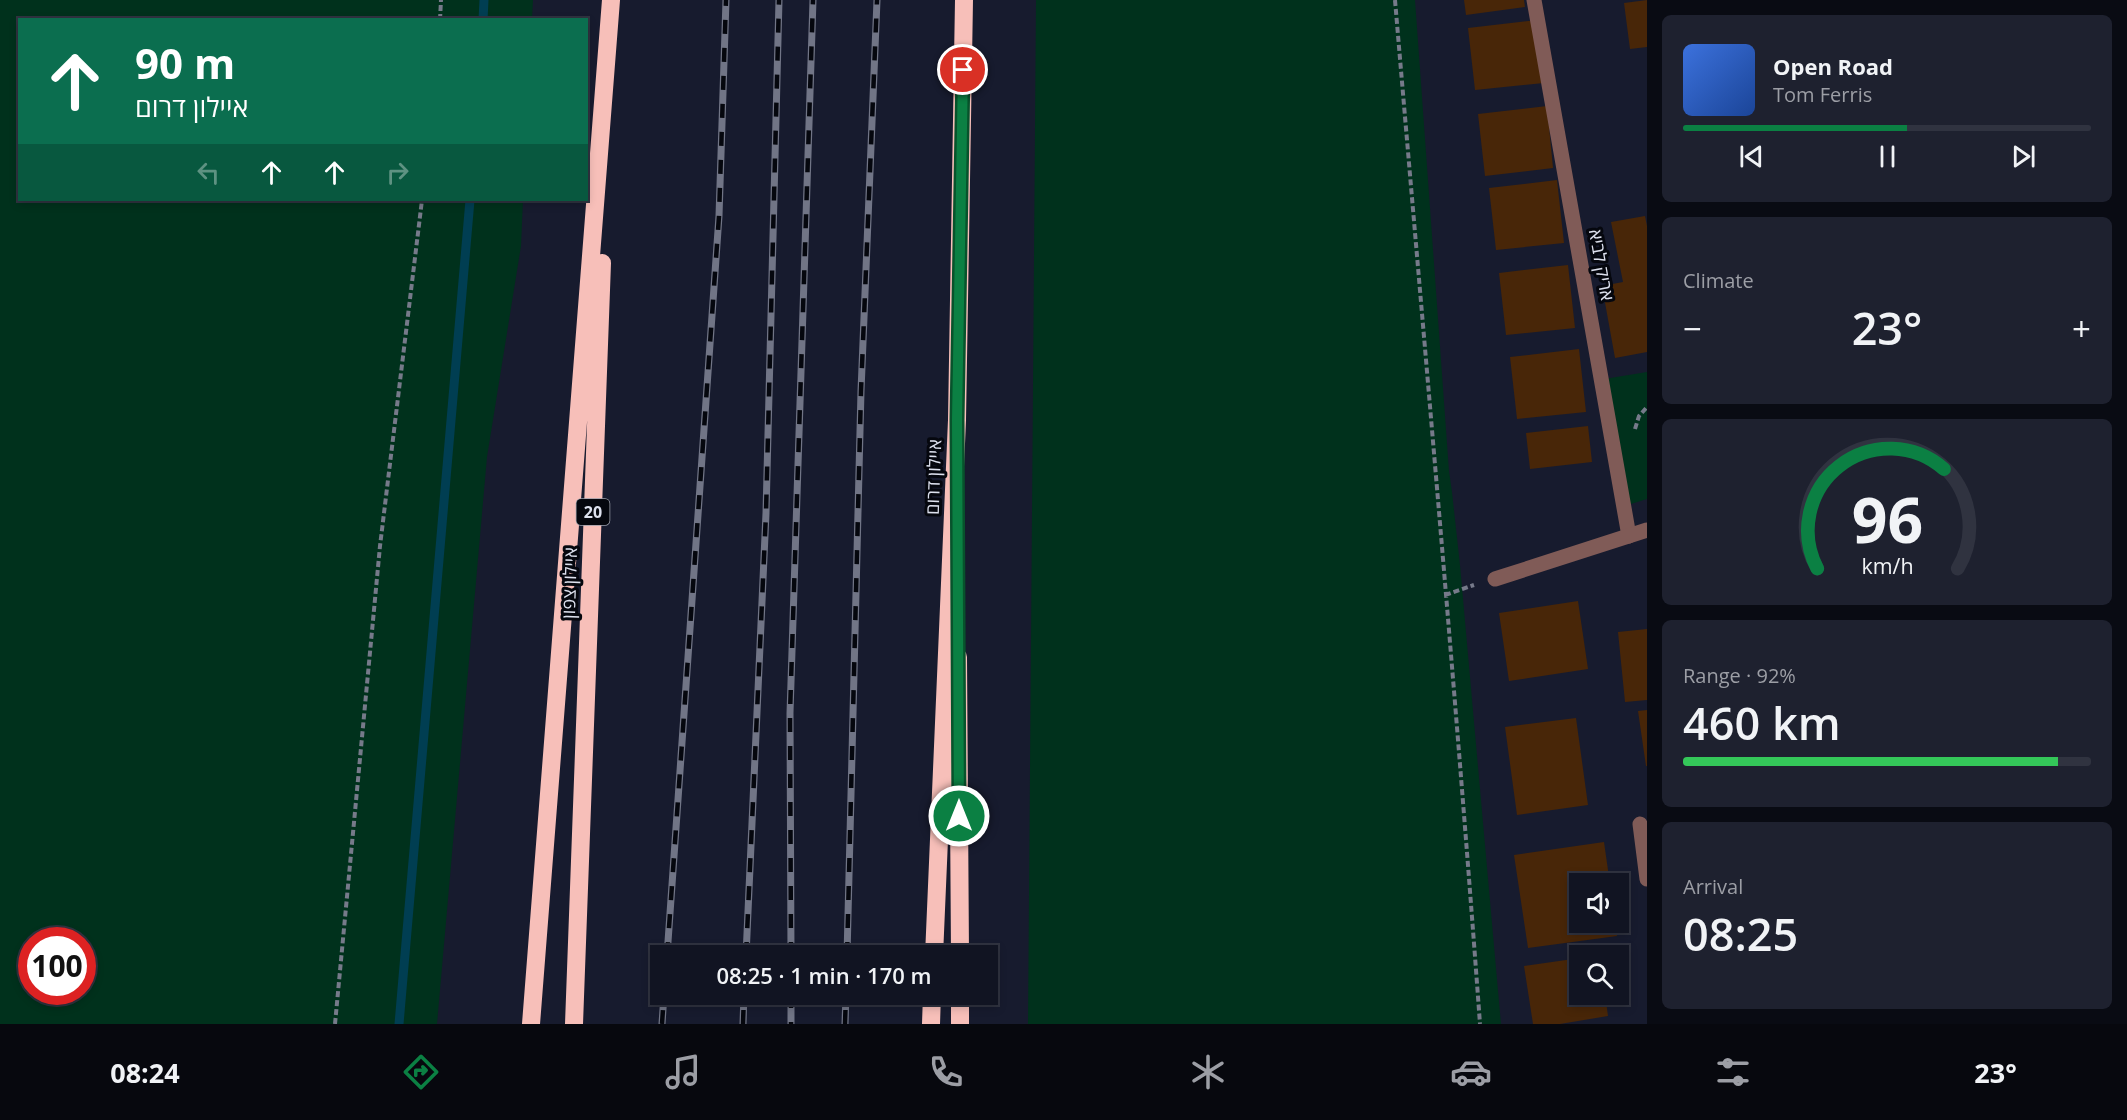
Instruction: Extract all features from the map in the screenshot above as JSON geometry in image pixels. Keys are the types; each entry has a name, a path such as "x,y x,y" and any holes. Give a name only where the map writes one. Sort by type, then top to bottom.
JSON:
{"highway":[{"path":"531,1024 611,0"},
{"name":"איילון צפון","path":"574,1024 611,0"},
{"name":"איילון דרום","path":"934,945 957,420 964,0"},
{"path":"957,420 960,945"},
{"path":"931,1024 932,1005"},
{"path":"960,1005 960,1024"}],"street":[{"name":"אריק לביא","path":"1534,0 1629,536"},
{"path":"1495,579 1647,530"},
{"path":"1640,824 1647,874"}],"path":[{"path":"440,18 441,0"},
{"path":"1395,0 1457,715 1480,1024"},
{"path":"334,1024 380,546 422,201"},
{"path":"1445,595 1495,579"}],"green space":[{"path":"0,0 533,0 532,18 18,18 18,201 523,201 521,246 487,457 437,1024 0,1024"},
{"path":"1036,0 1415,0 1449,471 1460,565 1501,1024 1028,1024"},
{"path":"1647,372 1647,499 1618,508 1598,380"}],"building":[{"path":"1464,0 1524,0 1525,7 1466,15"},
{"path":"1647,0 1647,47 1630,49 1624,3"},
{"path":"1537,20 1544,83 1475,90 1468,28"},
{"path":"1547,106 1553,168 1485,176 1478,114"},
{"path":"1557,180 1564,243 1496,250 1489,188"},
{"path":"1645,216 1647,226 1647,352 1615,358 1602,286 1623,282 1611,222"},
{"path":"1568,265 1575,328 1506,335 1499,273"},
{"path":"1579,349 1586,412 1517,419 1510,357"},
{"path":"1588,426 1592,462 1530,469 1526,433"},
{"path":"1578,601 1588,669 1509,681 1499,613"},
{"path":"1647,629 1647,700 1625,702 1618,632"},
{"path":"1647,710 1647,766 1646,766 1638,711"},
{"path":"1576,718 1588,805 1517,815 1505,727"},
{"path":"1604,842 1608,873 1569,873 1569,933 1617,933 1617,936 1528,948 1514,855"},
{"path":"1569,960 1569,1005 1606,1005 1608,1016 1560,1024 1533,1024 1524,966"}],"waterway":[{"path":"483,18 484,0"},
{"path":"399,1024 470,201"}],"railway":[{"path":"668,945 719,216 726,0"},
{"path":"746,945 766,513 779,0"},
{"path":"791,945 790,713 813,0"},
{"path":"847,945 861,391 877,0"},
{"path":"662,1024 663,1005"},
{"path":"743,1024 744,1005"},
{"path":"791,1005 791,1024"},
{"path":"845,1024 846,1005"}],"route":[{"path":"959,816 957,420 963,70"}]}
